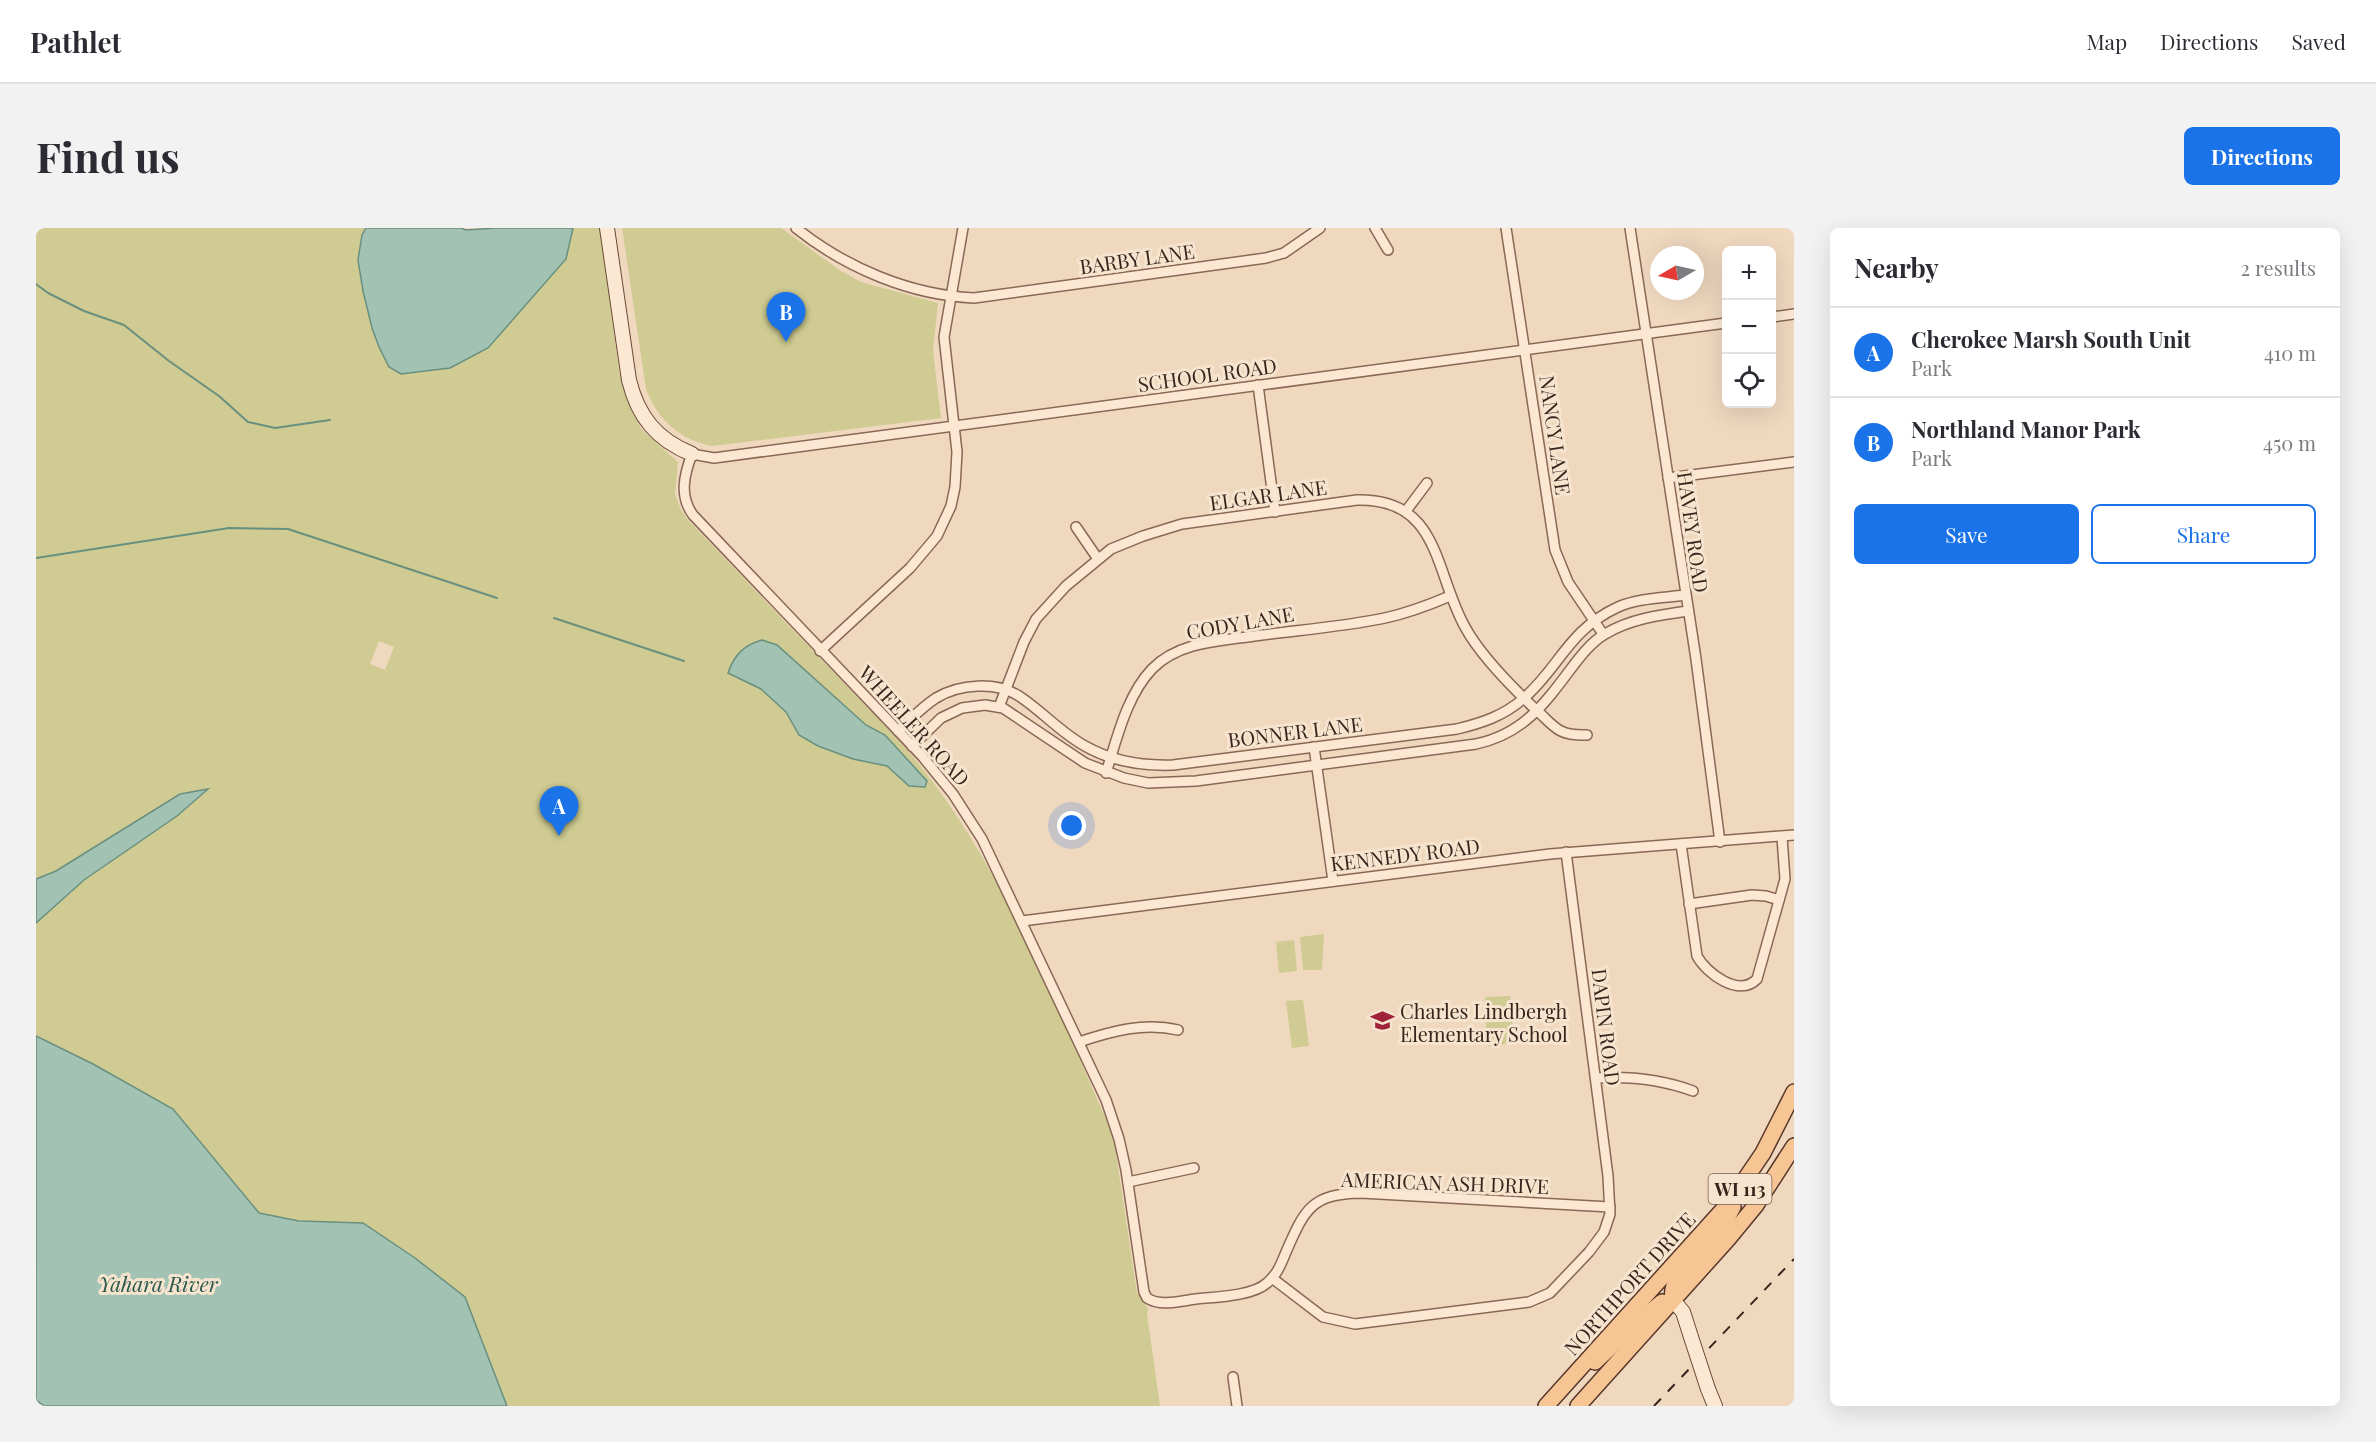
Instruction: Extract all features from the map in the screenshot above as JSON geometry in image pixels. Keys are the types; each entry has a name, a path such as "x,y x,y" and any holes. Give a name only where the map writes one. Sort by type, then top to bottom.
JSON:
{"main road":[{"name":"NORTHPORT DRIVE","path":"1545,1406 1666,1271 1696,1241 1745,1182 1763,1153 1794,1092"},
{"name":"WI 113","path":"1578,1406 1756,1205 1794,1146"},
{"path":"1557,1393 1605,1354 1644,1316 1666,1300 1673,1300 1672,1290 1676,1282 1722,1229 1745,1182"}],"street":[{"path":"607,228 633,399 652,429 665,441 692,454"},
{"name":"BARBY LANE","path":"796,228 853,266 879,278 950,297 991,297 1266,258 1284,253 1320,228"},
{"path":"820,651 910,568 937,536 949,511 955,487 957,452 944,337 963,228"},
{"path":"1375,228 1388,250"},
{"name":"NANCY LANE","path":"1506,228 1556,550 1568,582 1603,634"},
{"name":"HAVEY ROAD","path":"1630,228 1688,611 1720,842"},
{"path":"1776,316 1794,314"},
{"name":"SCHOOL ROAD","path":"692,454 714,458 1722,324"},
{"path":"1258,385 1275,512"},
{"name":"WHEELER ROAD","path":"692,454 683,488 688,508 710,535 934,769 971,820 1022,921 1115,1124 1128,1182 1144,1292 1150,1300 1162,1304 1240,1293 1264,1286 1272,1278"},
{"path":"1668,478 1794,462"},
{"path":"1406,511 1427,483"},
{"name":"ELGAR LANE","path":"999,707 1024,642 1036,619 1066,586 1111,549 1167,528 1199,522 1357,500 1376,500 1406,511 1426,531 1450,596 1466,629 1511,686 1566,735 1587,735"},
{"path":"1076,528 1098,559"},
{"name":"BONNER LANE","path":"898,731 930,703 952,691 985,686 1005,690 1019,696 1085,747 1133,763 1173,765 1457,729 1494,718 1524,698 1577,634 1594,621 1626,604 1685,595"},
{"name":"CODY LANE","path":"1106,773 1132,701 1142,682 1158,663 1183,649 1212,641 1385,618 1419,609 1450,596"},
{"name":"BONNER LANE","path":"999,707 1062,750 1106,773 1124,778 1164,783 1443,749 1491,741 1520,726 1538,712 1579,658 1603,634 1650,617 1688,611"},
{"path":"912,746 941,718 949,714 973,706 999,707"},
{"path":"1314,747 1333,881"},
{"name":"KENNEDY ROAD","path":"1022,921 1566,852 1794,836"},
{"path":"1681,844 1694,946 1701,964 1717,977 1735,985 1751,984 1757,979 1786,869 1782,837"},
{"name":"DAPIN ROAD","path":"1566,852 1596,1078 1610,1207"},
{"path":"1689,904 1752,895 1779,900"},
{"path":"1079,1042 1104,1033 1145,1026 1160,1026 1178,1030"},
{"path":"1596,1078 1638,1078 1668,1082 1693,1091"},
{"path":"1128,1182 1194,1168"},
{"name":"AMERICAN ASH DRIVE","path":"1272,1278 1279,1269 1300,1222 1310,1208 1333,1194 1361,1193 1610,1207"},
{"path":"1272,1278 1323,1317 1355,1324 1529,1302 1550,1293 1589,1251 1607,1227 1610,1207"},
{"path":"1673,1300 1683,1312 1715,1406"},
{"path":"1233,1377 1237,1406"}],"shaded area":[{"path":"36,228 366,228 362,235 363,291 379,347 529,300 565,259 573,228 600,228 619,370 626,398 641,429 678,462 675,494 681,510 905,747 938,789 995,880 1043,976 1108,1124 1115,1147 1137,1293 1148,1308 1160,1406 507,1406 465,1297 363,1223 299,1221 259,1213 173,1109 93,1064 36,1036 36,923 84,880 177,816 207,790 180,794 56,871 36,879","holes":["379,641 394,647 385,670 370,664","799,666 866,725 885,735 927,781 909,786 887,766 853,759 818,746 799,735 786,712 761,689 728,673"]},
{"path":"622,228 781,228 841,271 861,282 938,303 933,351 941,418 712,446 690,439 663,419 646,389"},
{"path":"1324,934 1322,970 1303,970 1300,937"},
{"path":"1294,940 1297,971 1279,973 1276,942"},
{"path":"1510,996 1514,1043 1489,1046 1487,1044 1485,997"},
{"path":"1303,1000 1309,1046 1292,1048 1286,1001"}],"water":[{"path":"366,228 461,228 466,230 573,228 566,259 488,348 450,368 401,374 389,367 379,347 363,291 358,260 362,235"},
{"path":"762,640 777,645 866,725 885,735 927,781 925,787 909,786 887,766 853,759 818,746 799,735 786,712 761,689 728,673 740,652"},
{"path":"208,789 177,816 84,880 36,923 36,879 56,871 180,794"},
{"name":"Yahara River","path":"36,1036 93,1064 173,1109 259,1213 299,1221 363,1223 415,1258 465,1297 507,1406 44,1406 36,1400"}],"waterway":[{"path":"36,284 48,293 84,311 124,325 169,361 219,396 248,422 275,428 330,420"},
{"path":"36,558 229,528 288,529 497,598"},
{"path":"554,618 684,661"}],"railway":[{"path":"1654,1406 1794,1259"}],"place":[{"name":"Northland Manor Park","path":"786,342"},
{"name":"Cherokee Marsh South Unit","path":"559,836"},
{"name":"Charles Lindbergh Elementary School","path":"1382,1021"}]}
